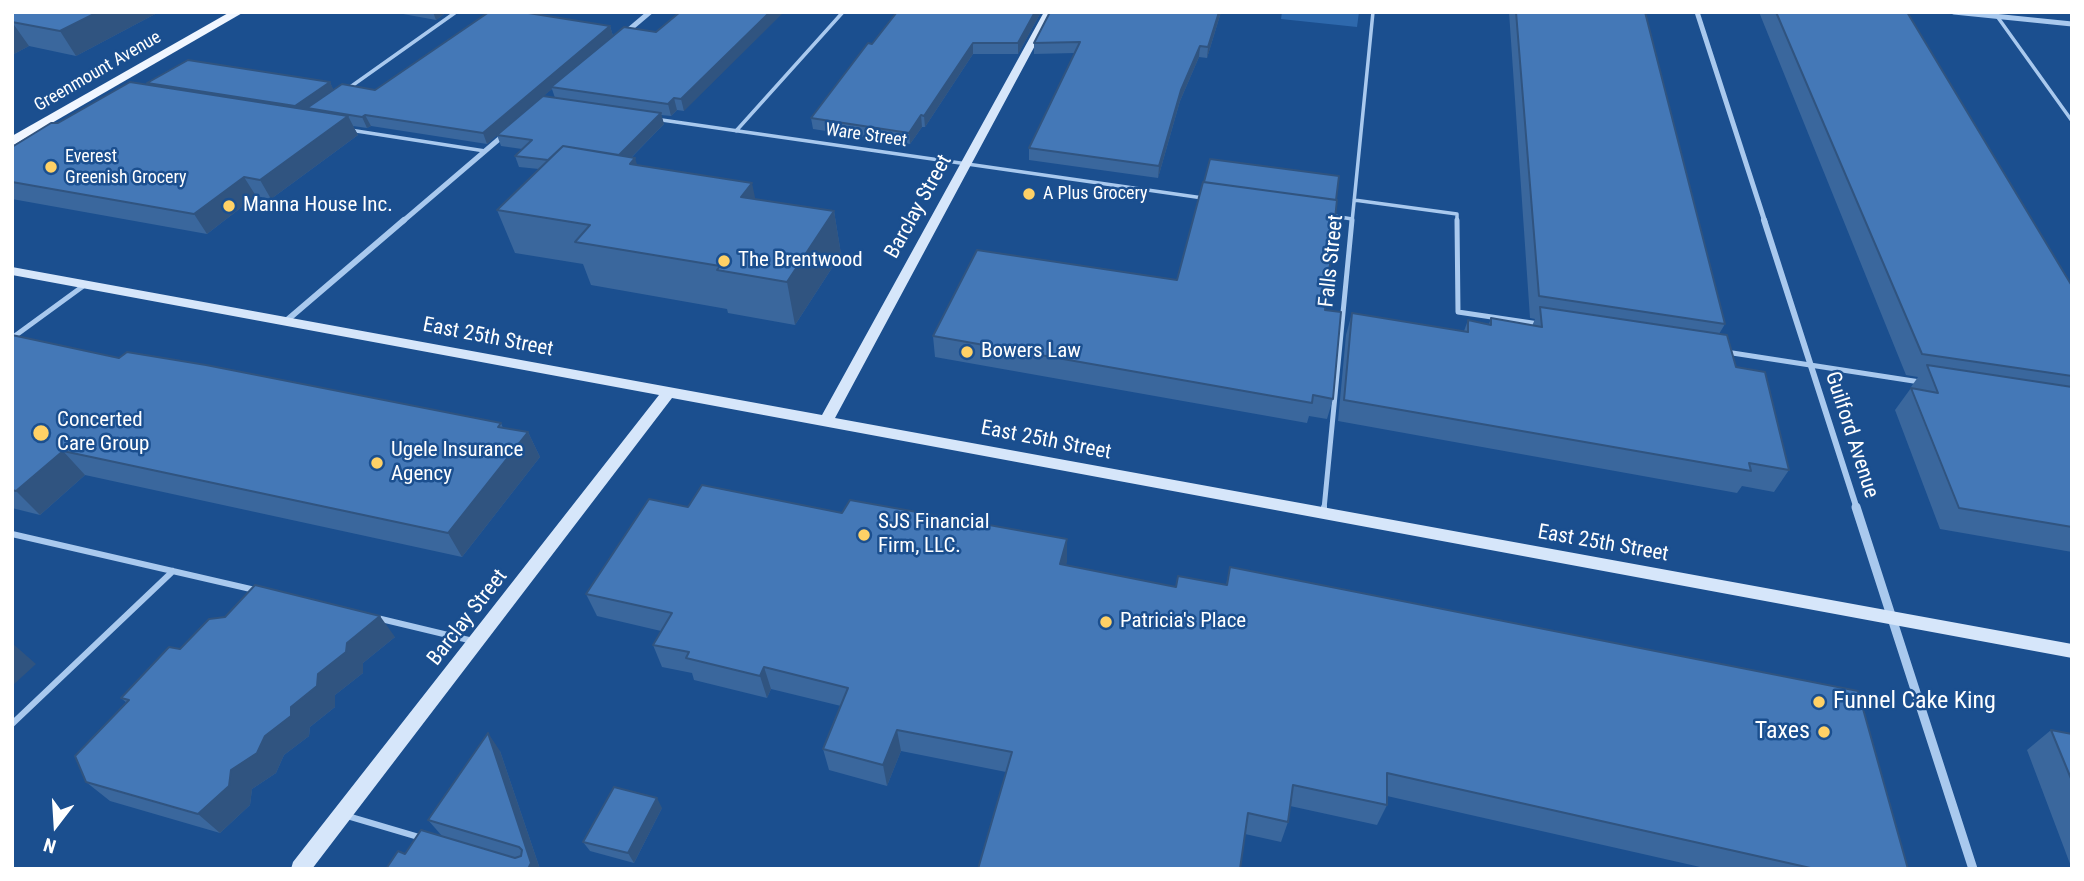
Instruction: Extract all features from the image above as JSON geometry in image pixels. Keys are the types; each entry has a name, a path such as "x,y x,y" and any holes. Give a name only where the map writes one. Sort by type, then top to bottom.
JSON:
{"main road":[{"name":"Greenmount Avenue","path":"12,142 107,91 239,12"},
{"name":"Barclay Street","path":"826,421 1049,12"},
{"name":"East 25th Street","path":"12,271 2072,651"},
{"name":"Barclay Street","path":"300,869 669,392"}],"street":[{"path":"621,37 650,12"},
{"name":"Guilford Avenue","path":"1697,12 1973,869"},
{"path":"1954,12 1995,14 2072,24"},
{"path":"286,321 513,127"}],"lane":[{"path":"345,91 456,12"},
{"path":"736,131 844,12"},
{"name":"Falls Street","path":"1323,514 1373,12"},
{"path":"1995,14 2072,121"},
{"name":"Ware Street","path":"646,117 1214,200"},
{"path":"340,128 485,151"},
{"path":"1354,200 1457,214 1458,312 1541,324"},
{"path":"1325,215 1352,219"},
{"path":"12,338 86,284"},
{"path":"1714,350 1925,383"},
{"path":"12,534 265,592"},
{"path":"12,724 173,571"},
{"path":"371,617 476,642"},
{"path":"342,815 432,841"}],"shaded area":[{"path":"1282,12 1359,12 1357,27 1281,19"}],"building":[{"path":"12,12 98,12 60,31 12,22"},
{"path":"489,12 522,12 610,26 483,133 307,108 342,84 375,90"},
{"path":"680,12 770,12 681,99 674,98 668,104 551,87 624,27 656,32"},
{"path":"897,12 1035,12 1018,43 973,43 924,116 921,115 909,133 811,118 868,43 872,44"},
{"path":"1050,12 1219,12 1208,47 1200,46 1181,90 1159,166 1029,148 1080,42 1034,43"},
{"path":"1516,12 1645,12 1725,324 1539,296"},
{"path":"1776,12 1907,12 2072,286 2072,376 1922,354"},
{"path":"188,60 330,82 295,106 147,83"},
{"path":"130,82 348,116 260,180 244,177 194,214 12,182 12,147 51,123 58,123"},
{"path":"543,96 661,113 619,155 563,146 548,160 515,156 532,140 497,135"},
{"path":"563,146 635,158 630,164 752,183 741,197 834,211 787,282 717,270 720,266 575,242 590,225 497,210"},
{"path":"1210,159 1339,176 1336,200 1204,182"},
{"path":"1203,182 1337,200 1325,310 1341,312 1333,399 1313,395 1312,403 933,336 977,250 1177,280"},
{"path":"1540,307 1727,335 1736,367 1765,372 1789,470 1749,463 1751,471 1344,400 1352,313 1468,332 1468,320 1491,325 1491,318 1542,327"},
{"path":"12,335 119,358 127,352 206,365 501,423 498,427 528,432 448,533 63,451 16,491 12,490"},
{"path":"1927,365 2072,387 2072,527 1959,508 1911,388 1938,393"},
{"path":"702,485 842,513 850,500 1067,539 1060,564 1176,587 1178,576 1227,585 1230,567 1858,691 1908,869 1815,869 1387,773 1387,805 1293,785 1288,822 1248,813 1240,869 978,869 1012,752 897,730 883,765 823,749 848,688 764,667 760,676 686,658 689,652 653,645 672,613 586,594 649,499 688,507"},
{"path":"255,585 380,616 347,643 346,652 318,674 317,686 291,707 291,716 265,736 257,753 231,770 229,786 198,814 86,782 75,756 129,700 121,698 169,647 180,649 209,619 225,617"},
{"path":"2051,730 2072,734 2072,781"},
{"path":"488,733 531,863 528,869 386,869 398,851 405,854 421,830 515,858 521,856 522,850 519,847 428,820"},
{"path":"614,787 657,798 628,853 583,842"}],"place":[{"name":"Everest Greenish Grocery","path":"51,167"},
{"name":"A Plus Grocery","path":"1029,194"},
{"name":"Manna House Inc.","path":"229,206"},
{"name":"The Brentwood","path":"724,261"},
{"name":"Bowers Law","path":"967,352"},
{"name":"Concerted Care Group","path":"41,433"},
{"name":"Ugele Insurance Agency","path":"377,463"},
{"name":"SJS Financial Firm, LLC.","path":"864,535"},
{"name":"Patricia's Place","path":"1106,622"},
{"name":"Funnel Cake King","path":"1819,702"},
{"name":"Taxes","path":"1824,732"}]}
